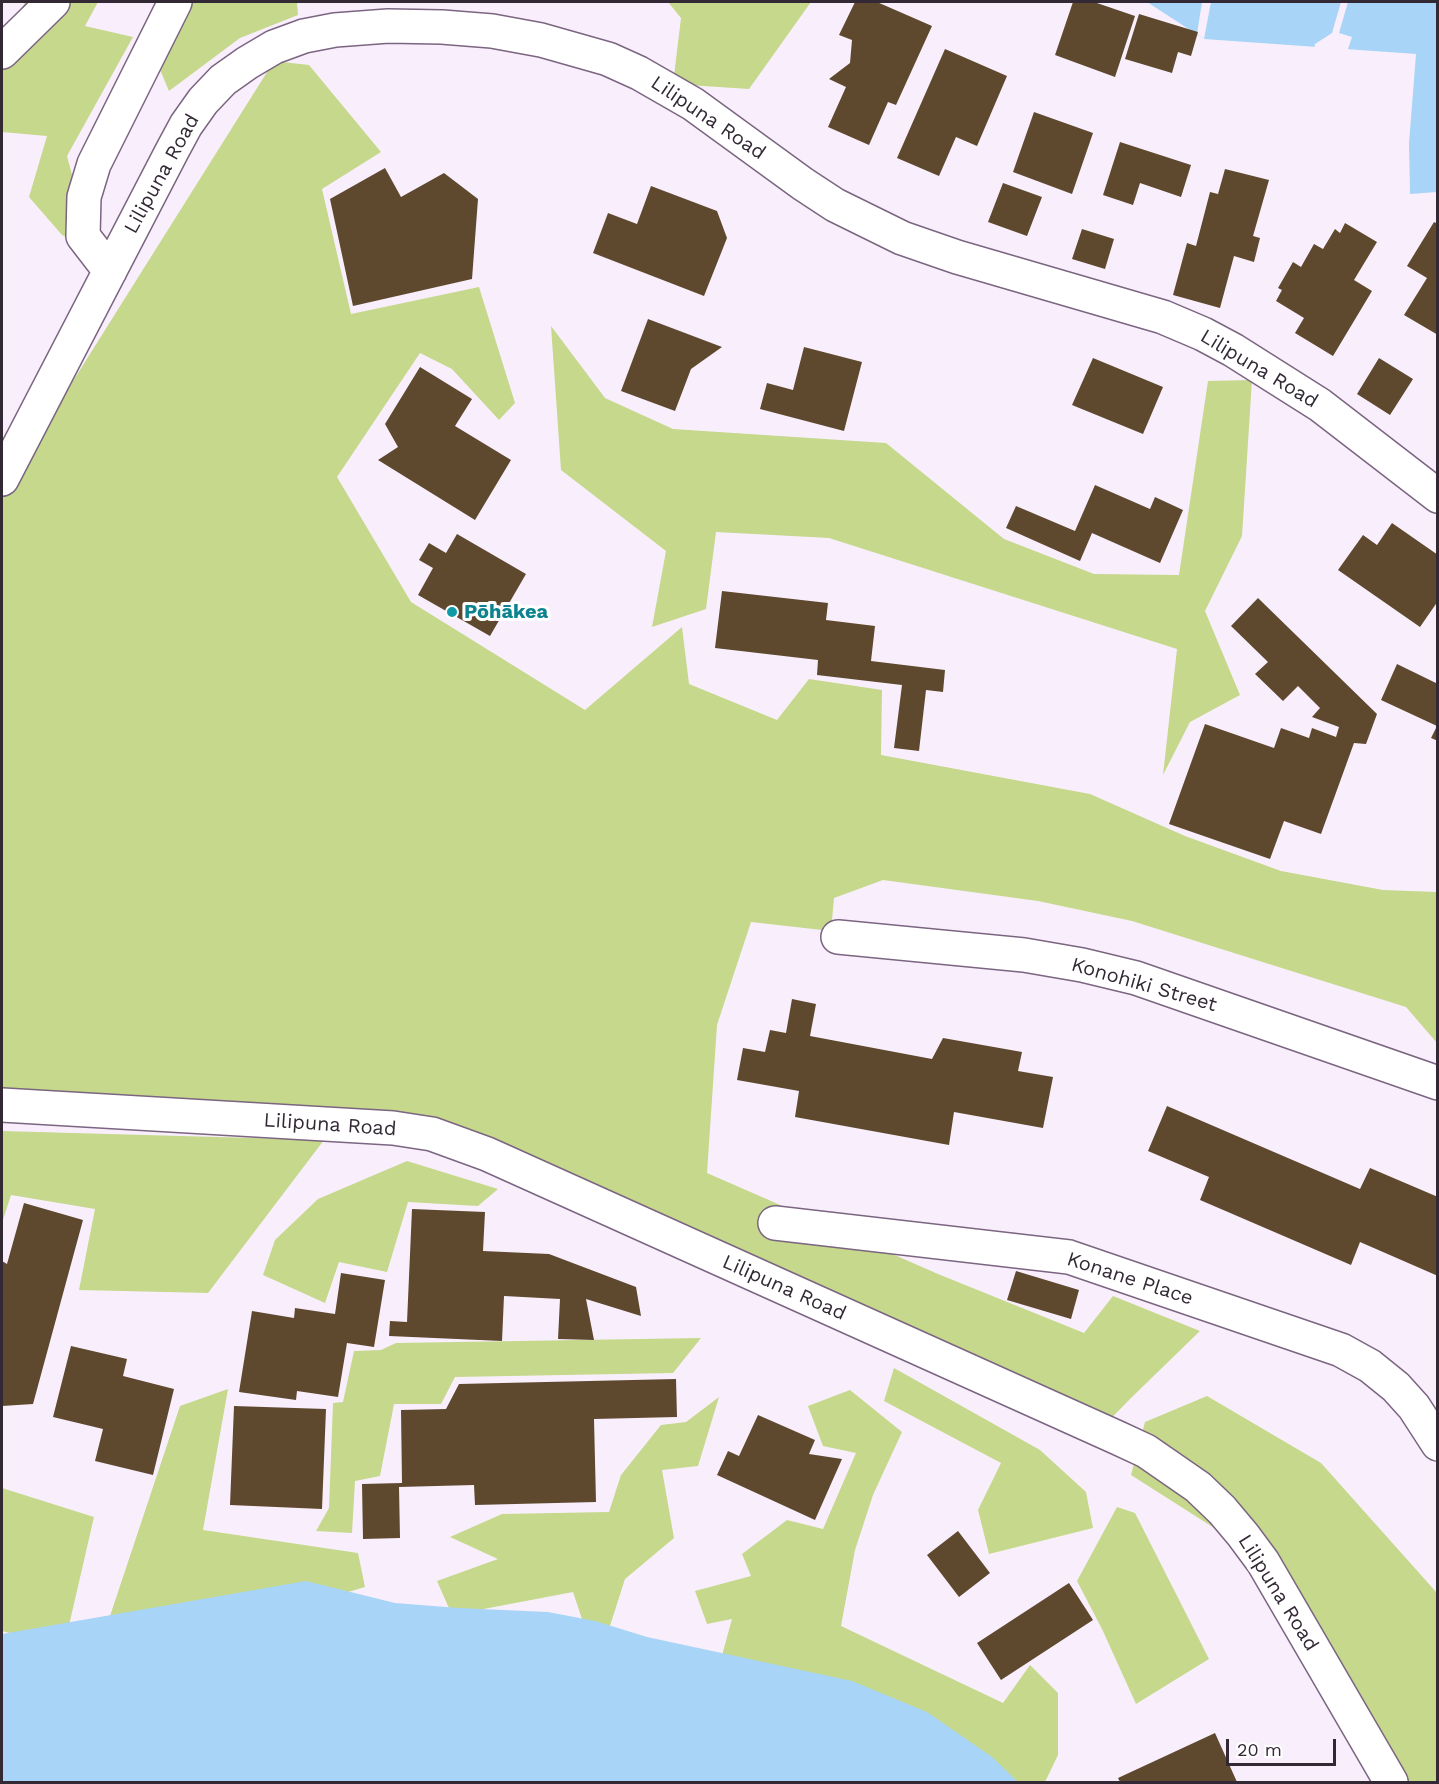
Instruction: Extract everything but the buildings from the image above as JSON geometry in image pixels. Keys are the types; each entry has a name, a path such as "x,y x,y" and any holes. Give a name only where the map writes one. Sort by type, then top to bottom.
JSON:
{"street":[{"path":"2,52 53,2"},
{"path":"110,271 83,236 84,197 94,164 176,2"},
{"name":"Lilipuna Road","path":"2,479 186,125 203,101 223,80 274,47 304,36 335,30 388,26 442,27 502,33 575,48 608,59 639,73 693,104 835,205 902,238 957,257 1163,318 1203,334 1233,350 1320,405 1437,496"},
{"name":"Konohiki Street","path":"838,937 1024,955 1082,965 1136,978 1437,1083"},
{"name":"Lilipuna Road","path":"2,1105 393,1128 432,1134 487,1154 1127,1442 1164,1463 1198,1487 1243,1535 1263,1562 1392,1782"},
{"name":"Konane Place","path":"775,1223 1069,1257 1341,1350 1370,1366 1396,1388 1414,1407 1437,1444"}],"green space":[{"path":"25,2 98,2 85,26 133,37 67,156 92,250 62,235 29,197 47,136 2,132 2,55"},
{"path":"187,2 297,2 298,15 240,38 169,91 158,65"},
{"path":"668,2 811,2 749,89 673,84 681,18"},
{"path":"274,61 309,65 381,152 322,189 351,314 479,287 515,403 499,420 452,369 420,353 337,477 411,602 585,710 682,627 689,684 777,720 809,679 882,690 881,755 1090,794 1185,836 1281,871 1383,890 1437,892 1437,1043 1406,1007 1132,921 1038,901 883,880 834,898 831,931 751,922 717,1025 707,1173 938,1274 1084,1333 1113,1296 1200,1331 1087,1443 907,1336 745,1253 315,1107 2,1102 2,494"},
{"path":"551,326 605,398 673,429 886,443 1004,539 1094,574 1179,575 1208,381 1252,380 1242,536 1205,611 1240,695 1190,722 1163,775 1177,649 829,538 716,532 706,609 652,627 666,551 561,470"},
{"path":"2,1131 324,1140 208,1293 79,1290 95,1209 11,1195 2,1223"},
{"path":"407,1161 498,1189 478,1206 408,1202 387,1272 339,1262 325,1303 263,1275 275,1240 318,1199"},
{"path":"701,1338 673,1373 455,1377 441,1404 394,1404 380,1476 355,1481 352,1533 316,1531 329,1508 333,1403 343,1402 354,1351 381,1350 396,1343"},
{"path":"894,1368 1040,1450 1086,1492 1093,1528 989,1554 978,1510 1001,1463 884,1401"},
{"path":"228,1389 203,1530 358,1553 365,1587 251,1621 97,1655 180,1406"},
{"path":"850,1390 902,1432 873,1495 855,1550 841,1626 1003,1703 1030,1665 1058,1693 1058,1755 1045,1782 956,1782 718,1670 732,1619 707,1624 695,1591 751,1576 742,1554 787,1520 823,1529 856,1453 823,1446 808,1406"},
{"path":"1207,1396 1321,1463 1437,1593 1437,1782 1391,1782 1230,1538 1131,1475 1145,1422"},
{"path":"719,1397 698,1466 662,1470 674,1538 625,1579 608,1632 584,1625 573,1592 452,1615 437,1581 498,1559 450,1537 502,1514 609,1512 621,1475 661,1425 686,1422"},
{"path":"2,1488 94,1517 64,1647 2,1631"},
{"path":"1117,1507 1135,1513 1209,1659 1136,1704 1077,1581"}],"water":[{"path":"1147,2 1437,2 1437,192 1410,194 1409,143 1416,54 1204,39"},
{"path":"306,1581 395,1603 548,1612 595,1621 647,1637 852,1681 927,1712 992,1757 1018,1782 2,1782 2,1634"}],"pier":[{"path":"1202,2 1211,2 1204,39 1197,34"},
{"path":"1341,2 1348,2 1339,33 1352,37 1347,52 1314,50 1315,44 1332,33"}],"place":[{"name":"Pōhākea","path":"452,612"}]}
